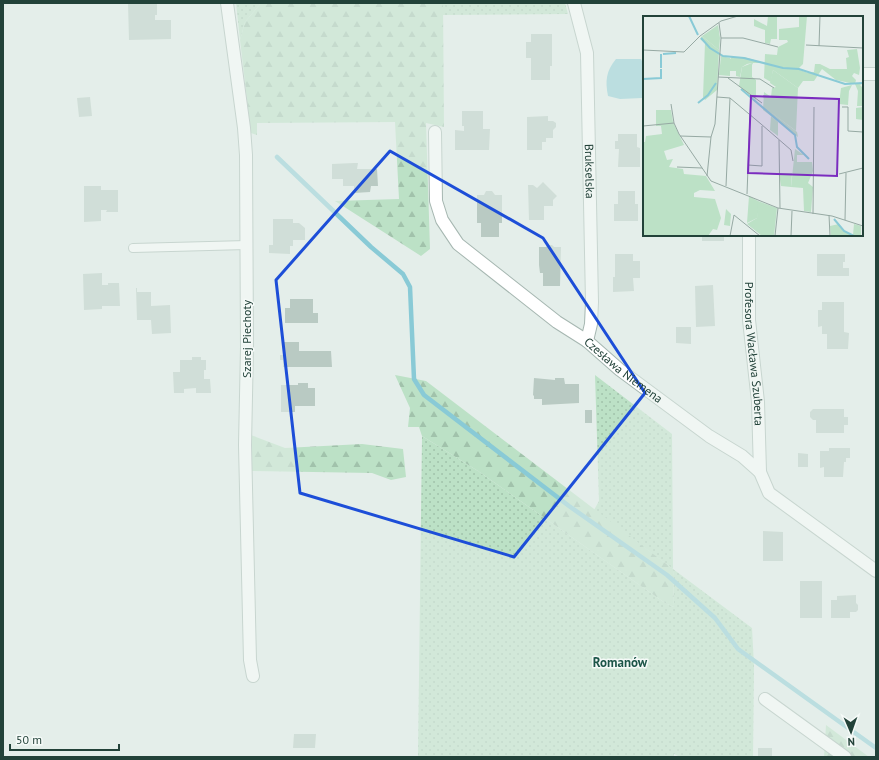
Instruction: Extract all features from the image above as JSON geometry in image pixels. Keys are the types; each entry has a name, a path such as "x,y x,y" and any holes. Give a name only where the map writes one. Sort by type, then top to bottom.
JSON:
{"street":[{"name":"Szarej Piechoty","path":"227,3 244,128 246,155 247,347 245,445 250,653 252,676"},
{"name":"Brukselska","path":"574,3 587,53 592,308 591,324 587,341"},
{"path":"863,74 876,74"},
{"name":"Czesława Niemena","path":"435,132 436,201 442,220 458,244 557,322 587,341 626,374 709,436 742,456 760,472 769,493 876,571"},
{"name":"Profesora Wacława Szuberta","path":"749,236 749,320 758,402 760,472"},
{"path":"765,699 846,757"}],"lane":[{"path":"133,248 246,245"}],"highlighted area":[{"path":"390,151 543,238 645,393 514,557 300,493 276,280"}],"green space":[{"path":"236,3 261,3 245,22 240,40"},
{"path":"261,3 443,3 444,127 426,123 430,249 421,256 335,201 399,199 395,122 257,123 257,135 251,133 240,40 245,22"},
{"path":"443,3 565,3 568,14 443,15"},
{"path":"395,375 426,381 673,569 674,607 665,603 478,471 422,436 419,427 408,427 410,408"},
{"path":"595,375 672,434 673,569 594,510 599,501"},
{"path":"251,435 285,448 362,444 403,449 406,477 391,480 372,473 251,471"},
{"path":"422,436 478,471 665,603 674,607 673,569 752,628 754,666 753,757 680,757 674,754 674,757 418,757"},
{"path":"826,725 869,757 824,757"}],"water":[{"path":"616,59 641,59 643,63 642,98 620,99 608,96 607,76"}],"building":[{"path":"128,3 157,3 157,15 155,15 155,20 171,20 171,39 129,40"},
{"path":"531,34 552,34 552,66 550,66 550,80 531,80 531,58 526,58 526,42 531,42"},
{"path":"90,97 92,116 79,117 77,98"},
{"path":"462,111 483,111 483,129 490,129 489,150 455,150 455,130 464,131 464,126 462,126"},
{"path":"548,116 548,121 553,121 556,123 556,127 553,130 553,138 546,138 546,142 542,142 542,150 527,150 527,117"},
{"path":"618,134 637,134 637,147 640,148 640,167 618,167 619,149 615,149 615,141 618,141"},
{"path":"358,163 357,169 377,169 378,186 371,186 370,192 354,193 354,186 343,186 343,179 332,179 332,164"},
{"path":"543,182 557,196 553,200 553,206 544,206 544,220 529,220 528,185 533,185 537,188"},
{"path":"84,186 101,186 101,190 118,190 118,212 106,212 107,210 101,210 101,221 84,222"},
{"path":"486,191 492,191 495,195 502,195 502,223 499,223 499,237 481,237 481,223 477,223 477,195 484,195"},
{"path":"618,191 635,191 635,204 638,204 638,221 614,221 614,204 618,204"},
{"path":"273,219 293,219 293,223 299,223 305,228 305,240 293,240 293,246 290,246 290,254 269,253 269,245 273,245"},
{"path":"702,236 724,236 724,241 702,241"},
{"path":"548,245 561,247 560,286 543,286 543,273 540,273 539,265 539,247 546,247"},
{"path":"615,254 633,254 633,261 640,261 640,278 633,278 634,291 613,292 613,277 615,277"},
{"path":"817,254 845,254 843,268 849,268 849,276 817,276"},
{"path":"102,273 102,285 108,285 108,283 119,283 120,306 102,306 102,309 84,310 83,274"},
{"path":"713,285 715,326 696,327 695,286"},
{"path":"136,288 137,292 151,292 151,306 170,305 171,333 152,334 151,320 137,320"},
{"path":"290,299 313,299 313,313 318,313 318,323 285,323 285,308 290,308"},
{"path":"822,302 844,302 844,332 849,333 848,349 827,349 827,334 822,334 822,326 818,327 818,310 822,310"},
{"path":"676,327 691,327 691,344 676,343"},
{"path":"283,342 299,342 299,351 331,351 332,367 283,367 283,360 280,360 280,355 283,355"},
{"path":"192,357 201,357 201,360 206,360 204,379 210,379 211,393 196,393 196,388 184,389 184,393 174,393 173,372 180,372 180,360 192,360"},
{"path":"534,378 555,380 555,378 564,378 565,384 579,384 579,403 542,405 542,399 534,399"},
{"path":"298,383 308,383 308,388 315,388 315,406 295,406 295,412 281,412 281,385 298,385"},
{"path":"813,409 844,409 844,417 848,417 848,425 844,425 844,433 816,433 816,420 813,420 810,417 810,412"},
{"path":"585,410 592,410 592,423 585,423"},
{"path":"829,448 850,448 850,458 846,458 846,462 844,462 843,477 824,477 824,467 820,468 820,451 829,451"},
{"path":"798,453 808,454 808,467 798,467"},
{"path":"763,531 783,532 783,561 763,561"},
{"path":"800,581 822,581 822,618 800,618"},
{"path":"856,595 858,610 856,612 850,612 850,618 831,618 831,600 837,600 837,596"},
{"path":"294,734 316,734 315,748 293,748"},
{"path":"758,748 772,748 772,757 758,757"}],"waterway":[{"path":"277,157 371,247 403,274 410,287 414,379 424,395 569,506 667,575 715,618 738,649 876,748"}],"district":[{"name":"Romanów","path":"620,662"}]}
